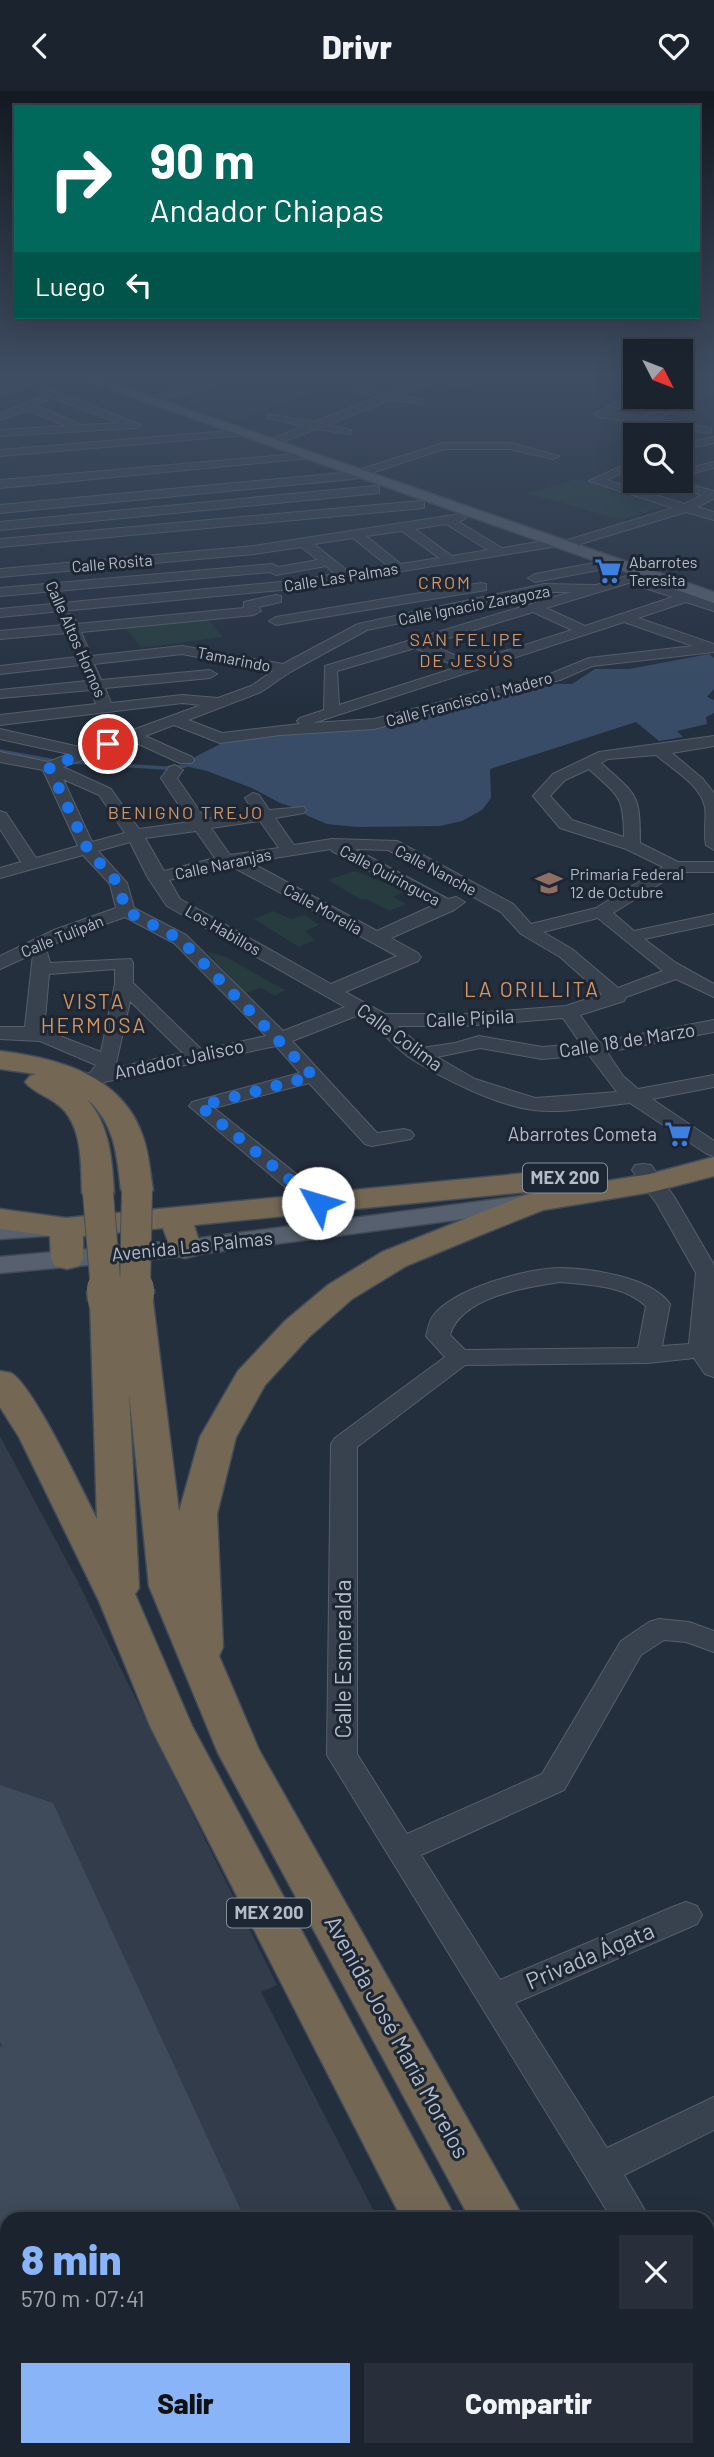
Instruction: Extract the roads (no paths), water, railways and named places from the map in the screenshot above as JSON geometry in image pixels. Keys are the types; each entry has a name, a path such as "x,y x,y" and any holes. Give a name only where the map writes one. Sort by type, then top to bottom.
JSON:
{"highway":[{"name":"MEX 200","path":"0,1060 95,1074 95,1090 111,1105 127,1132 137,1190 121,1297 169,1586 203,1667"},
{"path":"0,1073 52,1086 83,1113 94,1135 99,1192 121,1297 119,1601"},
{"name":"Avenida Las Palmas","path":"536,1202 648,1176 714,1157"},
{"name":"Avenida Las Palmas","path":"66,1244 176,1217 648,1176 714,1167"},
{"name":"MEX 200","path":"203,1667 198,1514 218,1437 251,1380 297,1329 340,1292 394,1259 536,1202"},
{"path":"176,1217 186,1248"},
{"path":"0,1219 66,1244"},
{"name":"MEX 200","path":"0,1382 37,1437 119,1601 171,1726 426,2212"},
{"name":"Avenida José María Morelos","path":"203,1667 239,1753 494,2212"}],"main road":[{"path":"396,487 714,598"},
{"name":"Avenida Las Palmas","path":"0,1231 66,1244 186,1248 536,1202"},
{"name":"Avenida Las Palmas","path":"0,1265 66,1244"}],"street":[{"path":"6,496 65,487"},
{"path":"6,496 97,487"},
{"path":"6,496 141,496 233,487"},
{"path":"273,487 296,515"},
{"path":"372,487 454,519 500,552"},
{"path":"617,487 714,516"},
{"path":"0,526 375,490"},
{"path":"693,490 712,495"},
{"name":"Calle Las Palmas","path":"0,613 208,594 346,576 402,573 457,559 560,544 686,508 712,495"},
{"path":"0,509 6,496"},
{"name":"Calle Altos Hornos","path":"6,496 65,607 71,628 105,707"},
{"path":"141,496 220,615"},
{"path":"0,543 420,505"},
{"path":"0,561 41,563 173,544 279,534 436,510"},
{"name":"Calle Rosita","path":"0,573 41,563 183,557 254,550 477,515"},
{"path":"356,535 402,573 485,573 439,551 404,527"},
{"path":"304,543 346,576"},
{"path":"254,550 291,585"},
{"path":"387,558 439,551"},
{"path":"0,592 328,562"},
{"path":"276,621 615,563"},
{"path":"646,574 650,585 714,607"},
{"name":"Calle Ignacio Zaragoza","path":"330,669 646,574"},
{"path":"310,582 324,590 363,627"},
{"name":"Calle Ignacio Zaragoza","path":"52,766 256,689 285,669 363,627 544,589 594,588"},
{"path":"0,635 254,611 249,605 324,590"},
{"path":"280,730 684,598"},
{"path":"533,607 586,631"},
{"path":"623,617 714,649"},
{"path":"415,643 470,667"},
{"name":"Calle Francisco I. Madero","path":"220,739 280,730 374,724 555,677 589,662 714,649"},
{"path":"0,657 176,651 171,676 182,699"},
{"name":"Tamarindo","path":"176,651 285,669"},
{"path":"0,670 84,656"},
{"path":"307,658 330,669 332,711"},
{"path":"0,694 210,674"},
{"path":"0,720 182,699 220,701"},
{"path":"175,720 220,739"},
{"path":"0,734 81,754"},
{"path":"133,736 181,765 169,778 199,824 230,861"},
{"path":"714,741 605,755 559,777 541,796 566,824 632,845 675,867 714,867"},
{"path":"660,750 699,785 714,808 710,832 714,845"},
{"name":"Los Habillos","path":"0,757 52,766 105,792 135,835 173,902 330,991"},
{"path":"592,763 628,797 632,809 632,845"},
{"path":"52,766 88,850 118,883 126,911 180,939 279,1039 372,1140 404,1135"},
{"path":"253,798 289,850"},
{"path":"0,873 135,835 298,810"},
{"path":"0,816 32,865"},
{"path":"391,845 401,827"},
{"name":"Calle Nanche","path":"289,850 332,843 391,845 507,908 527,930 566,953 617,997"},
{"name":"Calle Quiringuca","path":"332,843 448,906"},
{"name":"Calle Naranjas","path":"158,877 289,850"},
{"name":"Calle Morelia","path":"230,861 412,957 330,991"},
{"path":"527,930 603,912 675,867"},
{"path":"376,938 478,892"},
{"name":"Calle Tulipán","path":"0,963 43,942 126,911"},
{"path":"603,912 630,937 678,972 709,986"},
{"path":"630,937 714,919"},
{"path":"18,1032 39,969 43,942"},
{"path":"39,969 124,963 124,984 95,1074"},
{"name":"Calle Pípila","path":"381,1020 463,1020 568,1012 617,997 678,972"},
{"path":"124,984 196,1055"},
{"name":"Calle Colima","path":"330,991 381,1020 417,1054 468,1083 533,1104 560,1104 634,1096 714,1081"},
{"path":"279,1039 360,1008"},
{"path":"568,1012 616,1080 634,1096 714,1150"},
{"path":"0,1021 18,1032 69,1043 95,1074"},
{"name":"Calle 18 de Marzo","path":"417,1054 457,1049 478,1042 542,1053 594,1049 714,1026"},
{"name":"Andador Jalisco","path":"95,1074 279,1039"},
{"path":"313,1076 200,1106 318,1203"},
{"path":"648,1176 707,1273 707,1359 648,1355 459,1358 438,1336 443,1319 468,1300 516,1282 560,1275 604,1280 642,1290 658,1304 648,1355"},
{"name":"Calle Esmeralda","path":"459,1358 344,1444 342,1755 628,2212"},
{"path":"401,1850 553,1782 631,1648 659,1629 689,1632 714,1642"},
{"name":"Privada Ágata","path":"495,1997 686,1915"},
{"path":"601,2169 714,2113"}],"water":[{"path":"709,654 714,658 714,689 707,697 714,700 714,713 706,717 707,724 677,731 683,737 659,741 636,722 490,769 491,798 482,810 462,821 440,826 357,827 327,824 252,788 207,771 185,766 195,757 230,739 452,710 466,703 490,701 532,684 572,684 595,669 629,669"}],"waterway":[{"path":"0,751 55,761"},
{"path":"69,762 165,768 185,766"}],"place":[{"name":"Abarrotes Teresita","path":"608,571"},
{"name":"Primaria Federal 12 de Octubre","path":"549,883"},
{"name":"Abarrotes Cometa","path":"678,1134"}],"district":[{"name":"CROM","path":"445,583"},
{"name":"SAN FELIPE DE JESÚS","path":"467,650"},
{"name":"BENIGNO TREJO","path":"186,813"},
{"name":"LA ORILLITA","path":"532,990"},
{"name":"VISTA HERMOSA","path":"94,1014"}]}
